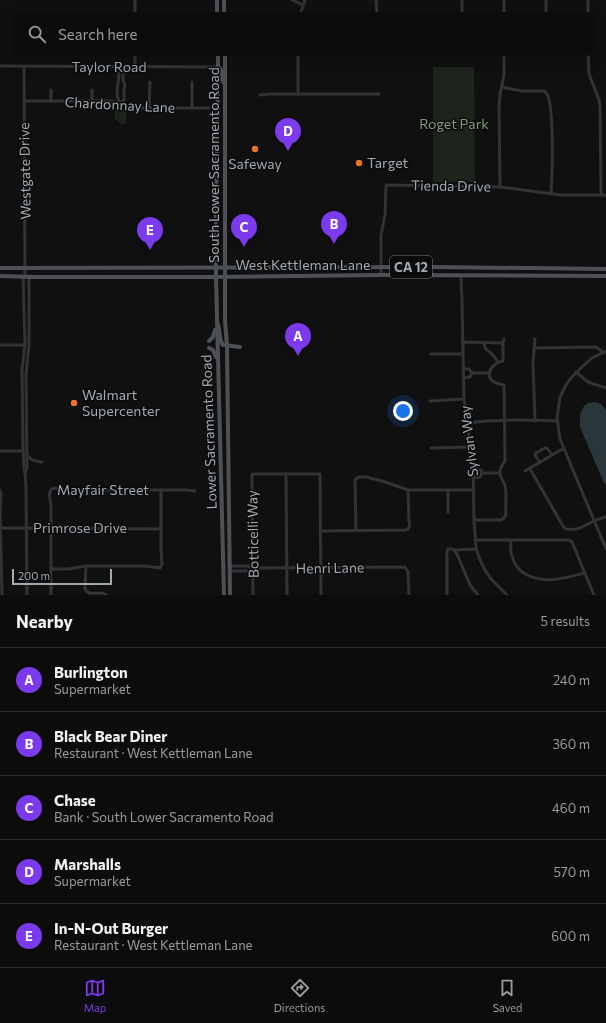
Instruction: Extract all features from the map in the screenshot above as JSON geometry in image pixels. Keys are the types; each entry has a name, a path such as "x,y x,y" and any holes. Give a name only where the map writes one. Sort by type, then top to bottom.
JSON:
{"main road":[{"path":"217,0 217,12"},
{"path":"224,0 224,12"},
{"name":"South Lower Sacramento Road","path":"216,268 215,225 218,56"},
{"name":"South Lower Sacramento Road","path":"225,56 225,277"},
{"path":"218,67 222,70 222,80 225,85"},
{"name":"West Kettleman Lane","path":"0,268 381,267 606,269"},
{"name":"Lower Sacramento Road","path":"216,268 217,364 224,595"},
{"name":"West Kettleman Lane","path":"0,276 606,276"},
{"name":"Lower Sacramento Road","path":"225,277 230,595"},
{"path":"216,320 219,326 221,343 227,346 240,346"},
{"path":"209,342 215,332 216,320"},
{"path":"209,348 213,350 217,364"},
{"path":"212,388 218,388"}],"street":[{"path":"135,0 135,12"},
{"path":"292,0 303,5"},
{"path":"301,12 305,0"},
{"path":"376,0 377,12"},
{"path":"462,0 462,12"},
{"path":"504,0 504,12"},
{"path":"546,0 546,12"},
{"path":"588,0 588,12"},
{"path":"135,56 135,67"},
{"path":"298,56 298,94"},
{"path":"500,187 499,105 504,71 504,56"},
{"path":"588,56 589,74 600,106 602,195"},
{"name":"Taylor Road","path":"0,66 121,69 135,67 218,67"},
{"name":"Westgate Drive","path":"24,66 26,276"},
{"path":"121,69 123,72 125,86 124,100 120,103 116,85 121,69"},
{"path":"149,108 150,82"},
{"path":"192,82 192,108"},
{"path":"502,87 522,91 542,91 546,93 549,99 552,119 551,194"},
{"path":"51,90 51,101"},
{"path":"92,90 92,101"},
{"path":"118,90 124,90"},
{"path":"260,95 379,94"},
{"name":"Chardonnay Lane","path":"24,101 110,101 134,108 209,108"},
{"name":"Tienda Drive","path":"381,275 381,235 385,215 386,185 500,187 551,194 606,195"},
{"path":"26,276 22,370 27,468"},
{"path":"26,276 29,345 26,374 24,469 26,473"},
{"name":"Sylvan Way","path":"461,276 464,399 473,469 476,549 489,576 507,595"},
{"path":"474,520 500,520 506,516 505,486 499,473 500,469 505,463 504,385 494,382 490,374 492,367 498,362 503,361 504,339"},
{"path":"535,339 533,362 536,420"},
{"path":"462,342 503,343"},
{"path":"484,342 484,347 486,350 493,354 498,362"},
{"path":"0,345 29,345"},
{"path":"534,348 596,347 605,352"},
{"path":"605,352 592,358 576,372 566,385 560,397 557,421 560,439 606,549"},
{"path":"431,354 462,354"},
{"path":"463,369 469,369 472,373 490,374"},
{"path":"576,372 588,382 606,388"},
{"path":"463,378 470,377 472,373"},
{"path":"430,401 464,399"},
{"path":"467,423 504,420 557,421"},
{"path":"431,448 471,447"},
{"path":"540,463 535,455 536,453 547,448 552,455"},
{"path":"525,471 564,448"},
{"path":"0,451 25,452"},
{"path":"25,452 30,459 42,462 29,462 26,473 27,595"},
{"path":"530,468 565,528 570,530 582,528 606,517"},
{"path":"473,469 481,470 482,473 499,473"},
{"path":"473,478 480,477 482,473"},
{"name":"Botticelli Way","path":"253,595 252,474 286,474"},
{"path":"287,595 286,474 320,474 321,595"},
{"path":"356,530 355,481 358,477 372,478 408,490 474,490"},
{"name":"Mayfair Street","path":"51,595 51,504 49,492 53,488 69,490 195,491"},
{"path":"0,490 2,494 0,504 2,595"},
{"path":"51,569 69,569 86,566 144,566 157,568 161,566 161,490"},
{"path":"321,531 408,529 410,526 408,490"},
{"path":"448,490 448,512"},
{"name":"Primrose Drive","path":"0,528 161,528"},
{"path":"475,540 569,540 572,542 594,595"},
{"path":"511,540 511,555 517,568 533,578 557,580 585,573"},
{"path":"447,595 448,549 476,549"},
{"path":"454,550 470,585 478,595"},
{"path":"86,566 86,593 99,593 107,595"},
{"name":"Henri Lane","path":"230,566 248,566 253,568 405,567 409,578 409,595"},
{"name":"Henri Lane","path":"230,572 249,571 253,568"}],"green space":[{"name":"Roget Park","path":"433,67 474,67 475,182 433,182"},
{"path":"115,106 126,109 126,124 121,124 115,119"}],"shaded area":[{"path":"596,402 601,404 606,410 606,484 604,483 580,427 580,414 584,406 588,403"}],"place":[{"name":"Safeway","path":"255,149"},
{"name":"Marshalls","path":"288,151"},
{"name":"Target","path":"359,163"},
{"name":"Black Bear Diner","path":"334,244"},
{"name":"Chase","path":"244,247"},
{"name":"In-N-Out Burger","path":"150,250"},
{"name":"Burlington","path":"298,356"},
{"name":"Walmart Supercenter","path":"74,403"}]}
